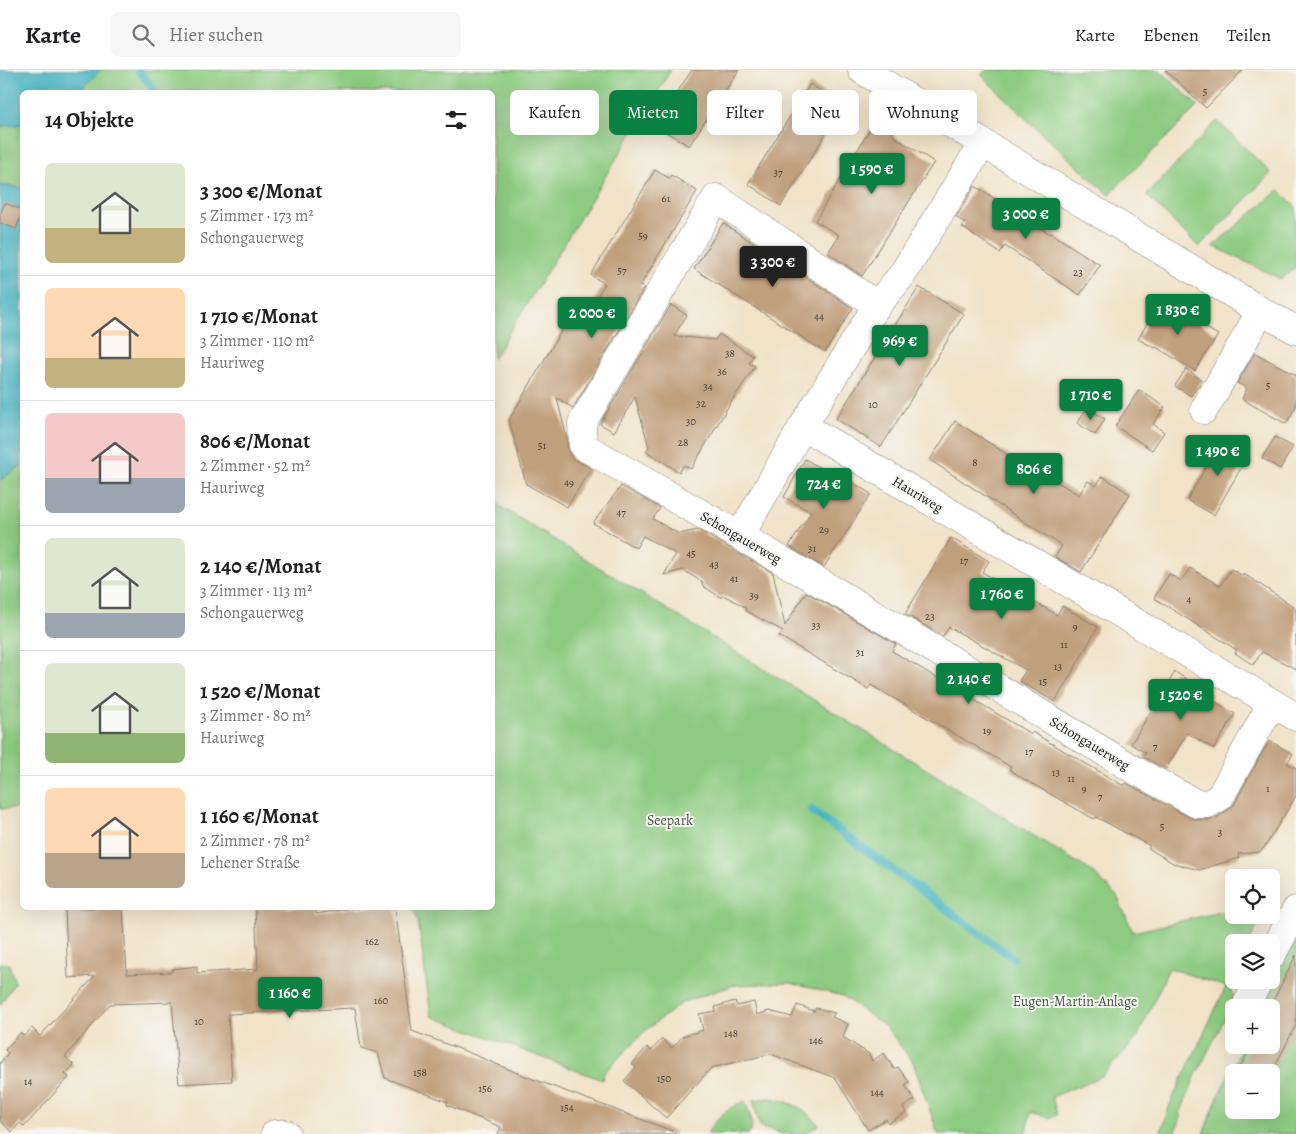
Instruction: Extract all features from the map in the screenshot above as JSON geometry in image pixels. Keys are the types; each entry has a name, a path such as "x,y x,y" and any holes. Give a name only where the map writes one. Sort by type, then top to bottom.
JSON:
{"street":[{"path":"862,70 1261,311 1296,330"},
{"path":"740,536 803,426 877,305 902,275 983,143"},
{"name":"Schongauerweg","path":"877,305 716,198 582,423 583,446 912,636 1138,772 1197,804 1208,804 1220,797 1272,703"},
{"path":"1204,410 1261,311"},
{"name":"Hauriweg","path":"803,426 1296,717"},
{"path":"1280,939 1296,910"},
{"path":"275,1134 286,1134"}],"green space":[{"path":"101,70 671,70 659,90 609,90 609,135 631,135 495,356 495,90 81,90"},
{"path":"986,70 1160,70 1198,106 1109,195 981,75"},
{"path":"1217,121 1271,173 1199,247 1146,195"},
{"path":"20,124 20,188 0,185 0,126"},
{"path":"1279,190 1296,207 1296,267 1281,279 1213,246"},
{"path":"20,466 20,808 0,809 0,480"},
{"name":"Seepark","path":"495,503 1091,871 1117,896 1133,932 1225,911 1225,924 1258,924 1253,934 1225,934 1225,987 1169,968 1137,1038 1102,1076 1052,1097 1057,1115 1049,1118 1031,1112 1025,1134 938,1134 913,1062 886,1027 843,996 790,983 735,985 683,1002 646,1030 604,1073 602,1080 431,1016 418,921 414,910 495,910"},
{"path":"1296,937 1296,1134 1203,1134 1225,1082 1225,1119 1280,1119 1280,1064 1234,1064 1239,1054 1280,1054 1280,999 1265,999 1270,989 1280,989 1280,969"},
{"path":"0,963 9,964 15,982 0,1005"},
{"name":"Seepark","path":"1225,989 1230,989 1234,999 1225,999 1225,1018 1195,1077 1179,1116 1181,1117 1175,1134 1160,1134 1170,1104"},
{"path":"769,1098 797,1106 819,1125 805,1134 782,1134 764,1129 760,1126 753,1100"},
{"path":"745,1101 752,1123 749,1134 707,1134 723,1114"}],"water":[{"path":"0,70 101,70 81,90 20,90 20,124 0,126"},
{"path":"0,185 20,188 20,466 0,480"}],"building":[{"path":"692,70 739,70 726,90 707,90 707,119 697,134 697,90 679,90"},
{"path":"1165,70 1243,70 1206,108"},
{"path":"810,84 819,90 806,90"},
{"path":"792,113 792,135 825,135 781,206 748,184 778,135 782,135 782,129"},
{"path":"869,131 869,135 892,135 934,162 862,276 828,253 839,235 815,221"},
{"path":"671,135 696,135 689,146"},
{"path":"655,170 669,178 671,175 697,191 640,286 644,288 573,408 557,398 569,454 572,459 591,468 567,507 526,484 509,420 574,309 584,315 605,284 591,275"},
{"path":"975,186 1100,265 1080,295 1005,246 1000,253 962,227 965,223 956,217"},
{"path":"5,203 20,209 20,219 16,229 0,223 0,214"},
{"path":"723,223 853,308 825,352 694,269"},
{"path":"919,287 964,314 881,447 836,419"},
{"path":"1161,300 1218,335 1195,371 1156,347 1138,339"},
{"path":"671,305 687,315 674,336 715,340 719,334 753,356 749,363 755,366 691,469 684,465 679,472 646,451 649,447 635,397 614,432 600,424"},
{"path":"1255,353 1296,375 1296,406 1286,424 1242,399 1247,388 1237,383"},
{"path":"1186,369 1202,380 1191,396 1175,386"},
{"path":"1139,390 1165,407 1153,424 1164,432 1152,450 1115,426"},
{"path":"1087,408 1105,419 1095,435 1077,423"},
{"path":"955,421 1047,480 1049,477 1079,495 1088,481 1096,486 1102,476 1130,494 1081,572 1055,557 1062,546 930,460"},
{"path":"1275,437 1293,447 1280,469 1262,458"},
{"path":"1222,439 1249,454 1214,515 1187,500"},
{"path":"805,459 834,476 836,472 871,494 824,567 789,546 811,512 784,497"},
{"path":"621,486 660,508 653,519 679,534 698,530 773,573 785,626 806,592 896,644 892,651 1031,734 1032,732 1124,786 1126,783 1190,818 1208,820 1216,818 1234,805 1270,741 1293,754 1287,763 1296,768 1296,796 1264,848 1259,852 1238,854 1239,858 1199,870 1173,863 1148,848 1150,846 1096,817 1094,819 1022,778 1009,769 1011,767 871,685 868,689 779,636 783,631 746,611 745,607 725,596 720,597 703,586 702,582 683,570 664,575 676,554 643,536 636,548 593,523"},
{"path":"951,538 989,561 982,572 1057,615 1062,606 1098,627 1055,702 1019,681 1026,670 949,627 943,636 905,614"},
{"path":"1190,568 1220,586 1231,569 1243,576 1244,574 1296,608 1296,669 1262,652 1253,665 1235,653 1237,650 1154,598 1169,574 1181,581"},
{"path":"1175,672 1211,694 1209,698 1235,714 1214,749 1187,733 1166,769 1143,757 1146,753 1131,744"},
{"path":"65,910 123,910 127,974 172,972 172,969 197,966 197,973 258,969 255,910 316,910 316,914 340,910 395,910 412,1031 675,1132 675,1134 498,1134 501,1127 447,1105 448,1102 385,1078 378,1053 361,1048 355,1008 228,1014 232,1081 179,1084 172,1002 110,1004 65,1057 74,1065 65,1074 69,1077 24,1127 20,1123 12,1132 0,1121 0,1063 8,1053 5,1050 20,1033 24,1036 32,1028 40,1036 95,976 68,978"},
{"path":"1296,955 1296,1025 1276,1064 1242,1064 1247,1054 1280,1054 1280,999 1274,999"},
{"path":"735,1001 737,1006 754,1002 757,1015 769,1011 792,1017 797,1005 814,1011 816,1008 835,1013 832,1017 848,1024 843,1037 869,1054 872,1061 884,1053 894,1069 898,1067 909,1082 905,1085 915,1100 903,1107 906,1113 888,1123 886,1119 868,1130 835,1078 771,1054 711,1068 666,1118 624,1081 636,1067 632,1064 647,1047 651,1051 662,1039 672,1048 683,1036 703,1030 699,1014 716,1011 715,1007"}],"waterway":[{"path":"138,70 154,90"},
{"path":"811,810 1013,958"}],"park label":[{"name":"Eugen-Martin-Anlage","path":"1075,1001"}]}
